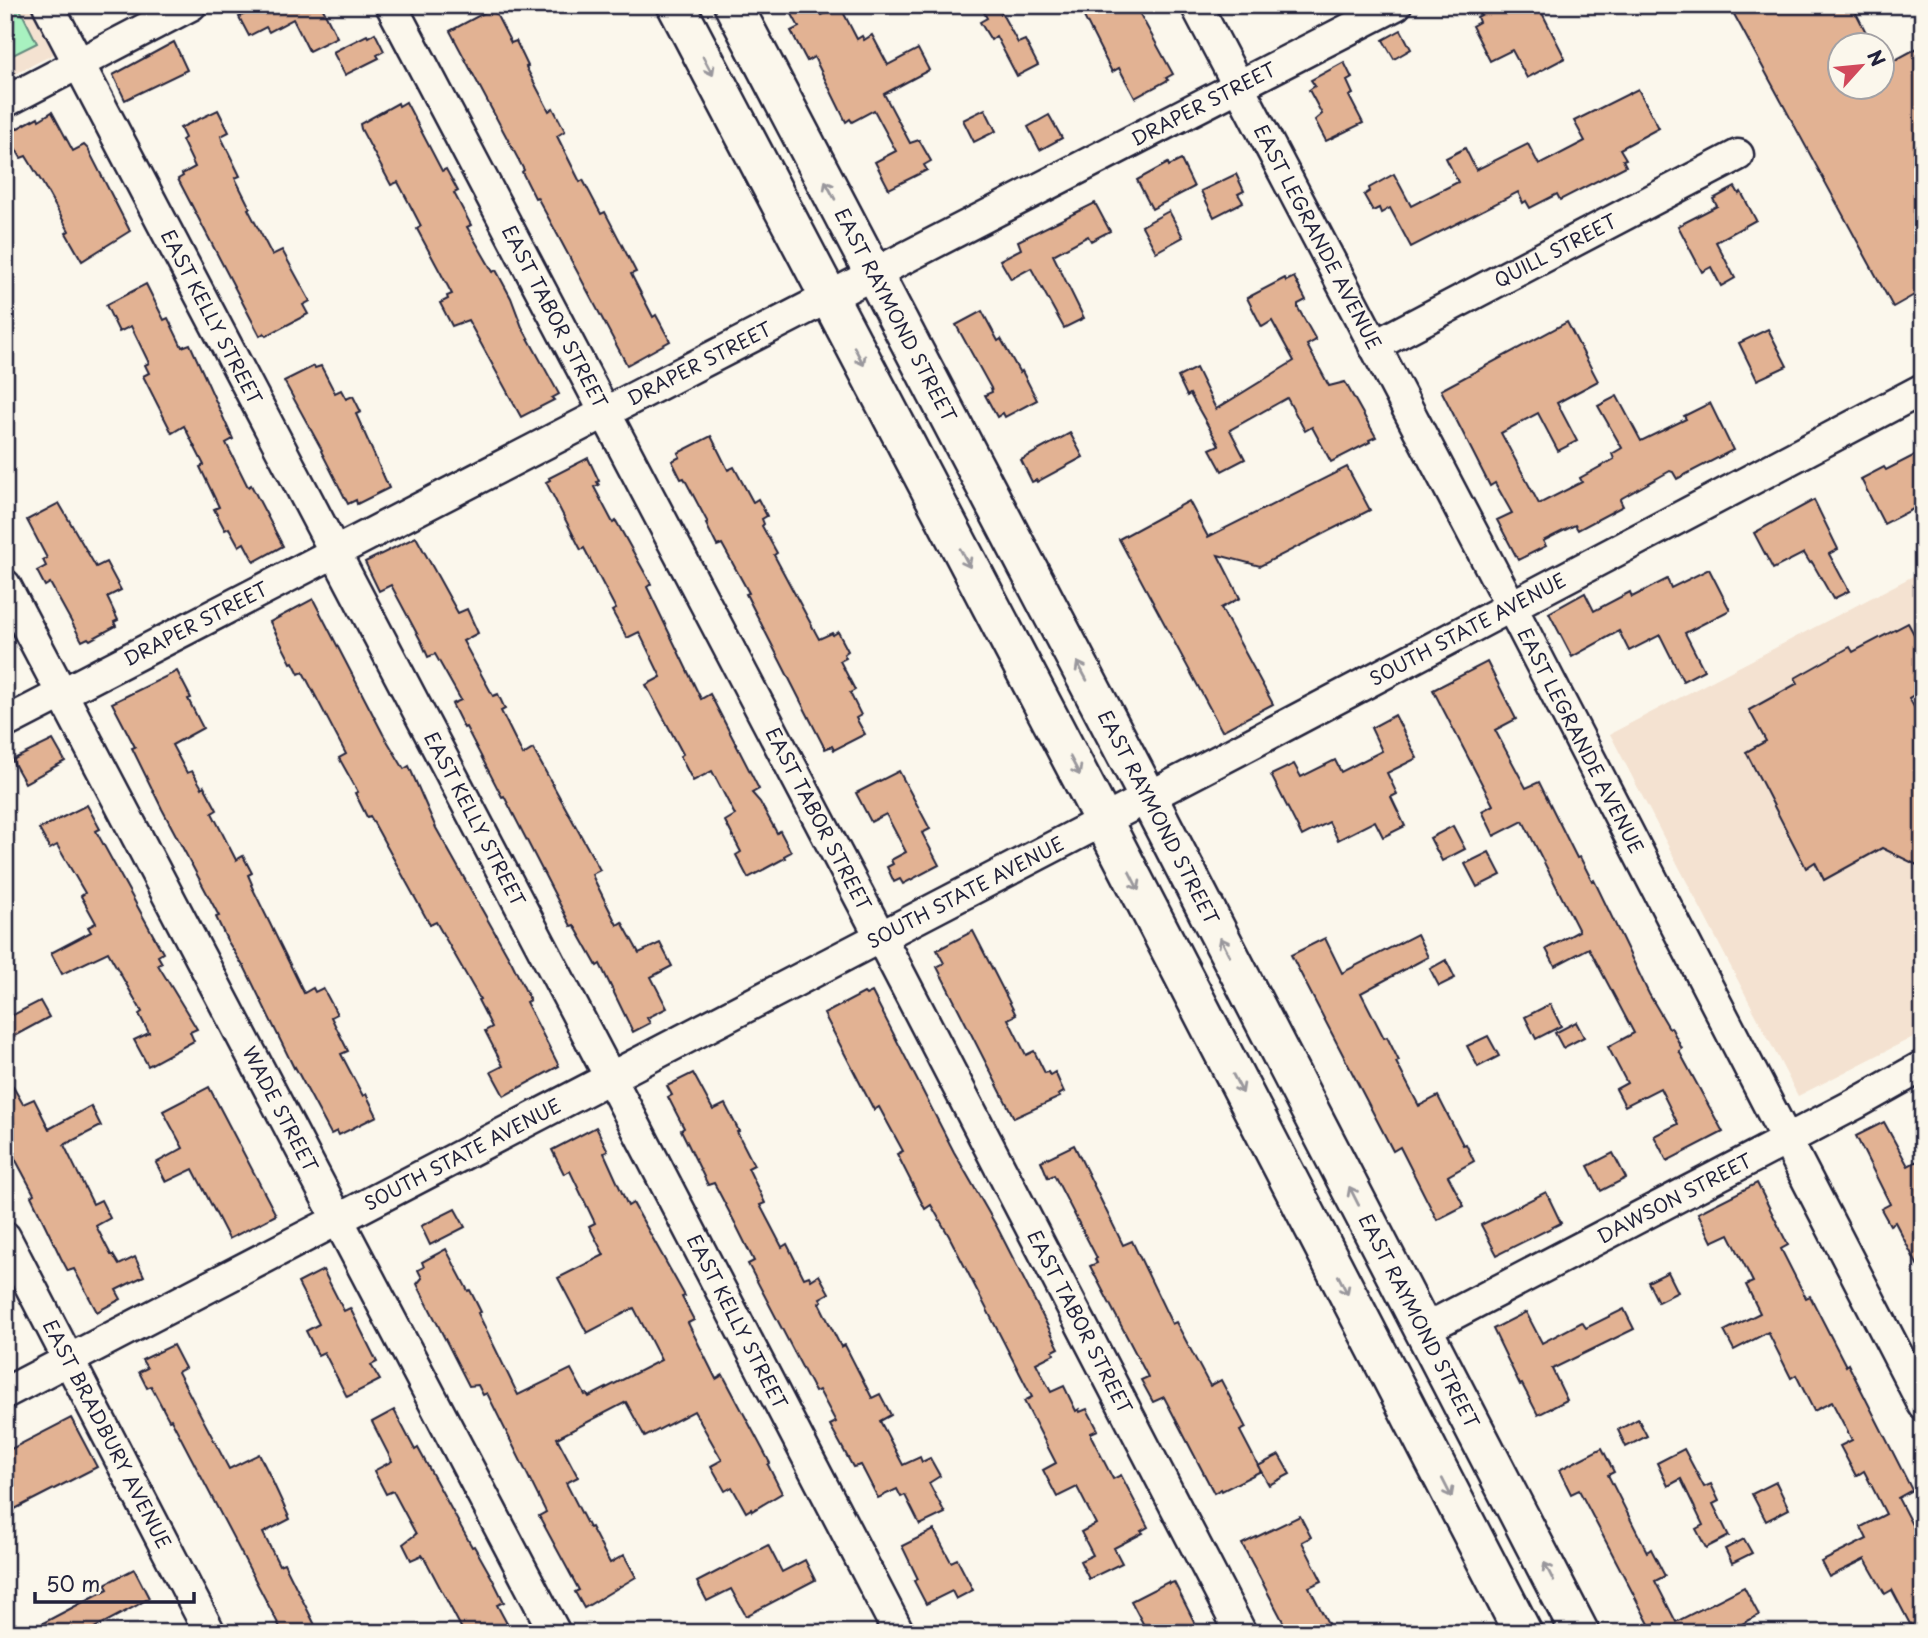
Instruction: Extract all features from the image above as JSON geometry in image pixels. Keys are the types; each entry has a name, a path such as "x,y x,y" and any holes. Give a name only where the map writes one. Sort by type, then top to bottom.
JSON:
{"main road":[{"path":"676,5 1103,820 1523,1633"},
{"name":"EAST RAYMOND STREET","path":"733,5 1148,797 1580,1633"}],"street":[{"name":"EAST KELLY STREET","path":"48,5 899,1633"},
{"path":"5,102 191,5"},
{"name":"EAST TABOR STREET","path":"391,5 880,936 1241,1633"},
{"name":"EAST LEGRANDE AVENUE","path":"1196,5 1923,1404"},
{"name":"DRAPER STREET","path":"5,723 604,411 1396,5"},
{"name":"QUILL STREET","path":"1374,346 1738,155"},
{"name":"SOUTH STATE AVENUE","path":"5,1393 1923,389"},
{"name":"WADE STREET","path":"5,585 555,1633"},
{"name":"DAWSON STREET","path":"1423,1330 1923,1066"},
{"name":"EAST BRADBURY AVENUE","path":"5,1237 210,1633"}],"shaded area":[{"path":"5,5 32,5 56,53 5,79"},
{"path":"1915,575 1923,591 1923,1032 1798,1096 1610,734"}],"green space":[{"path":"5,5 18,5 37,43 5,59"}],"building":[{"path":"262,5 321,5 337,37 309,51 293,19 269,32 266,27 249,36 239,17"},
{"path":"787,5 816,5 822,15 840,6 857,39 862,36 864,40 872,35 888,65 918,49 929,70 884,94 910,143 919,140 931,161 924,165 927,170 889,189 875,162 896,151 874,110 852,122 850,119 846,122 814,57 807,61 791,31 799,27"},
{"path":"980,5 997,5 1018,43 1025,40 1038,65 1017,76 996,36 991,40 980,22 987,18"},
{"path":"1096,5 1135,5 1173,74 1166,78 1168,80 1135,98 1119,68 1112,72 1082,13"},
{"path":"1499,5 1538,5 1565,58 1527,78 1512,50 1490,61 1472,26 1479,22 1477,17"},
{"path":"1729,5 1852,5 1866,32 1826,32 1826,102 1896,102 1896,59 1923,45 1923,290 1893,307"},
{"path":"493,8 511,43 516,41 549,111 553,108 565,131 557,136 580,182 583,180 601,214 605,212 636,272 631,274 653,317 656,315 670,341 627,365 537,197 535,198 522,172 524,170 450,31"},
{"path":"1401,30 1411,49 1394,59 1383,40"},
{"path":"375,33 384,51 377,55 379,58 345,75 333,52"},
{"path":"174,42 187,70 125,100 113,75"},
{"path":"1344,62 1352,78 1347,81 1353,94 1349,96 1363,123 1326,141 1315,120 1322,114 1309,90 1315,86 1311,80"},
{"path":"1638,89 1659,128 1620,149 1626,159 1623,160 1626,166 1560,200 1557,194 1530,208 1526,201 1523,203 1518,192 1411,247 1390,208 1381,213 1379,208 1373,211 1364,195 1370,191 1369,188 1394,174 1411,206 1458,182 1446,158 1465,148 1476,170 1528,144 1539,165 1585,141 1574,121"},
{"path":"406,102 442,171 446,169 458,191 454,193 471,225 467,227 493,272 496,270 522,327 559,394 552,398 554,400 521,417 468,320 452,326 440,303 452,294 417,229 421,226 398,182 391,185 361,129 360,124 398,103 399,106"},
{"path":"985,109 996,131 974,142 963,120"},
{"path":"218,110 229,132 221,136 240,176 235,178 250,208 248,209 272,255 282,250 310,301 303,305 308,314 266,336 264,333 260,336 178,179 195,167 182,140 185,138 180,128"},
{"path":"52,112 73,151 84,145 88,149 130,231 82,261 43,184 26,156 21,158 7,134"},
{"path":"1049,115 1062,138 1040,150 1028,127"},
{"path":"1181,160 1194,187 1152,209 1137,180 1168,163 1169,166"},
{"path":"1236,174 1244,191 1238,194 1243,202 1214,217 1201,191"},
{"path":"1735,187 1739,194 1741,192 1756,220 1716,242 1735,278 1721,286 1711,267 1702,272 1678,226 1717,206 1713,199"},
{"path":"1095,203 1110,231 1091,241 1088,236 1053,255 1084,318 1064,328 1031,268 1011,279 1000,260 1021,249 1018,241"},
{"path":"1169,211 1183,237 1156,252 1142,226"},
{"path":"1294,277 1306,300 1298,304 1298,308 1316,340 1307,345 1329,386 1345,382 1376,437 1331,462 1312,427 1305,431 1287,398 1230,430 1245,459 1222,471 1210,449 1219,445 1190,394 1187,396 1178,377 1196,368 1216,409 1294,361 1272,321 1262,327 1247,298 1285,278 1286,281"},
{"path":"146,284 164,320 168,318 182,347 190,344 233,439 226,443 283,546 254,562 244,543 239,546 229,528 225,530 214,509 219,507 200,467 204,465 184,426 172,433 143,376 149,373 145,365 149,363 131,326 119,332 106,305"},
{"path":"982,311 998,341 1001,339 1020,373 1022,371 1037,400 1005,417 1003,413 997,417 985,395 992,392 991,388 956,325"},
{"path":"1567,322 1598,381 1557,403 1577,441 1558,451 1538,413 1501,433 1539,504 1582,482 1580,478 1614,459 1612,454 1622,448 1598,406 1617,396 1641,441 1686,419 1684,416 1710,403 1733,450 1677,479 1670,471 1622,498 1620,500 1623,506 1578,530 1575,525 1543,541 1546,546 1518,560 1497,520 1512,513 1495,483 1490,486 1441,390"},
{"path":"1768,329 1787,366 1757,380 1739,343"},
{"path":"314,366 321,366 335,393 341,390 346,399 353,396 361,412 356,414 389,488 357,504 356,500 348,504 284,381"},
{"path":"1070,433 1083,457 1037,482 1032,482 1021,460"},
{"path":"711,436 728,470 734,467 753,502 758,499 767,516 762,519 762,526 777,553 774,555 819,639 838,632 848,651 844,654 846,658 840,661 855,690 850,693 861,715 856,718 865,734 834,750 832,746 825,749 746,594 749,593 722,544 717,546 706,524 708,523 672,461 680,457 678,453"},
{"path":"1923,451 1923,504 1884,524 1861,479"},
{"path":"588,458 599,481 599,485 594,487 651,584 647,587 701,699 710,694 759,789 752,793 777,833 780,831 791,852 748,878 736,855 741,852 725,821 735,815 712,771 693,781 680,756 683,754 646,685 661,677 639,632 627,638 612,611 616,609 584,548 581,550 546,482"},
{"path":"1347,467 1370,510 1260,566 1218,555 1240,598 1221,608 1273,704 1222,731 1119,539 1189,501 1208,537"},
{"path":"1814,500 1838,549 1829,554 1849,591 1833,599 1804,553 1773,569 1754,533"},
{"path":"59,503 96,567 106,562 121,590 107,597 118,620 114,622 116,626 90,640 88,638 82,641 50,583 45,586 37,571 46,566 43,560 47,558 27,520"},
{"path":"416,537 458,613 467,609 478,633 463,641 493,696 498,694 505,709 501,711 523,755 533,749 600,870 592,874 617,925 622,922 639,953 660,943 672,966 651,977 667,1008 647,1018 650,1023 633,1032 600,964 597,966 574,925 571,926 504,796 502,797 466,727 464,728 452,704 461,700 435,654 428,657 391,585 379,591 365,562"},
{"path":"1709,569 1730,610 1685,633 1704,670 1683,681 1660,635 1629,651 1619,631 1572,657 1549,613 1585,593 1594,611 1630,592 1632,597 1667,579 1671,588"},
{"path":"313,599 383,734 404,769 409,766 436,828 512,963 530,1000 526,1002 559,1066 504,1096 491,1072 503,1066 485,1031 492,1027 478,1000 480,999 436,922 430,925 370,816 367,817 355,793 358,792 339,758 346,754 303,672 299,674 293,662 291,663 270,622"},
{"path":"1908,623 1923,651 1923,690 1909,698 1923,723 1923,868 1882,848 1824,880 1815,862 1806,868 1746,752 1766,741 1749,710 1798,683 1795,678 1850,647 1853,652"},
{"path":"1487,662 1516,719 1495,730 1526,788 1539,782 1577,858 1580,857 1592,881 1594,880 1649,994 1669,1028 1671,1027 1682,1049 1679,1051 1723,1132 1667,1161 1654,1136 1678,1124 1660,1088 1625,1106 1616,1089 1627,1083 1608,1047 1634,1033 1589,948 1555,966 1546,949 1579,931 1523,821 1494,836 1482,811 1493,805 1433,690"},
{"path":"177,671 203,728 172,745 187,773 192,771 202,788 204,786 217,810 212,813 236,860 243,856 252,873 248,875 251,885 304,993 313,988 315,992 323,988 337,1014 331,1017 348,1051 341,1054 377,1116 339,1135 337,1131 331,1134 294,1068 244,966 227,940 216,917 219,916 162,809 112,703"},
{"path":"1395,715 1417,758 1387,773 1397,794 1391,797 1405,826 1383,837 1375,821 1338,840 1329,822 1302,836 1271,775 1294,764 1301,777 1335,760 1341,772 1382,751 1371,728"},
{"path":"53,740 65,761 25,783 12,760"},
{"path":"899,771 930,829 922,833 939,865 903,884 900,879 894,882 887,867 893,864 891,860 906,852 886,814 871,822 856,793"},
{"path":"87,805 100,829 96,831 163,953 158,956 162,963 158,965 197,1029 190,1032 194,1041 148,1066 134,1040 149,1033 139,1014 142,1012 108,952 62,974 51,953 91,932 88,927 96,923 81,896 85,893 57,845 50,849 39,829"},
{"path":"1453,826 1465,849 1442,861 1430,838"},
{"path":"1489,852 1501,875 1477,887 1465,864"},
{"path":"973,931 1016,1015 1008,1019 1026,1055 1034,1051 1045,1073 1050,1075 1055,1072 1064,1092 1058,1095 1060,1097 1014,1118 937,967 944,963 937,950"},
{"path":"1417,934 1428,957 1361,993 1384,1038 1387,1037 1399,1061 1396,1062 1419,1106 1438,1096 1474,1161 1448,1176 1464,1206 1437,1220 1400,1147 1393,1151 1291,955 1325,938 1342,973"},
{"path":"1446,960 1455,978 1439,986 1430,969"},
{"path":"872,992 1059,1348 1053,1351 1054,1354 1036,1363 1051,1392 1064,1386 1076,1411 1087,1409 1098,1430 1091,1433 1091,1436 1113,1479 1121,1475 1148,1527 1141,1531 1143,1533 1114,1548 1122,1563 1089,1579 1080,1561 1093,1555 1081,1532 1096,1524 1077,1487 1057,1497 1043,1470 1056,1463 1024,1401 1032,1397 949,1236 931,1205 925,1209 897,1154 903,1151 879,1107 874,1110 824,1014 864,993 866,995"},
{"path":"40,1001 49,1017 5,1041 5,1019"},
{"path":"1550,1004 1561,1026 1536,1039 1525,1017"},
{"path":"1576,1022 1584,1037 1563,1048 1555,1033"},
{"path":"1488,1036 1499,1056 1478,1067 1467,1046"},
{"path":"5,1073 23,1104 34,1099 49,1129 91,1106 101,1126 64,1145 93,1204 101,1200 110,1218 96,1226 111,1255 119,1265 135,1257 144,1276 116,1290 121,1299 97,1312 74,1269 68,1271 61,1258 31,1196 34,1194 5,1140"},
{"path":"693,1073 713,1110 725,1104 739,1131 737,1132 754,1165 748,1168 765,1203 760,1205 782,1247 787,1244 804,1278 809,1276 811,1280 819,1275 829,1293 820,1298 822,1301 819,1303 841,1347 845,1345 872,1398 880,1394 891,1415 880,1421 903,1465 920,1457 922,1462 930,1458 940,1476 929,1483 945,1513 920,1525 905,1495 901,1497 897,1489 878,1498 861,1465 853,1467 830,1425 836,1422 819,1390 815,1392 748,1264 754,1261 733,1219 714,1183 708,1185 681,1130 684,1128 668,1097 672,1095 667,1086"},
{"path":"209,1087 276,1215 229,1239 193,1169 166,1182 156,1163 183,1148 163,1111"},
{"path":"1884,1122 1908,1166 1923,1158 1923,1276 1895,1222 1890,1225 1881,1209 1890,1204 1856,1136"},
{"path":"596,1127 608,1151 604,1153 628,1206 633,1203 685,1296 682,1297 694,1320 688,1323 716,1379 723,1375 770,1463 768,1465 782,1493 746,1512 732,1487 725,1491 711,1466 722,1460 694,1411 645,1437 626,1402 557,1438 578,1477 566,1483 589,1528 591,1527 610,1563 624,1555 636,1577 584,1608 575,1592 579,1590 539,1516 546,1512 487,1393 483,1395 478,1385 469,1386 417,1284 422,1278 418,1270 424,1267 422,1262 446,1249 481,1312 478,1313 518,1395 571,1369 585,1395 589,1397 661,1360 634,1308 587,1333 558,1278 604,1255 589,1226 595,1223 570,1171 564,1174 552,1150"},
{"path":"1074,1145 1123,1245 1132,1241 1172,1324 1176,1322 1210,1386 1221,1380 1246,1428 1240,1431 1261,1471 1222,1491 1221,1489 1214,1493 1164,1397 1153,1402 1141,1380 1148,1377 1090,1266 1097,1263 1097,1258 1054,1175 1048,1178 1041,1161"},
{"path":"1613,1153 1626,1178 1601,1191 1588,1166"},
{"path":"1757,1183 1788,1245 1781,1249 1806,1298 1810,1296 1846,1366 1848,1364 1912,1490 1898,1498 1923,1546 1923,1620 1911,1626 1892,1590 1885,1594 1865,1559 1829,1577 1821,1562 1867,1539 1861,1527 1886,1514 1864,1471 1856,1476 1840,1446 1852,1440 1832,1402 1814,1411 1796,1375 1791,1378 1768,1332 1734,1350 1724,1331 1760,1313 1746,1285 1753,1282 1729,1234 1712,1242 1698,1213"},
{"path":"1546,1192 1561,1223 1497,1255 1481,1225"},
{"path":"455,1209 465,1227 430,1245 421,1226"},
{"path":"323,1270 344,1311 350,1308 377,1362 371,1365 380,1380 347,1397 324,1352 318,1355 306,1331 319,1324 298,1283"},
{"path":"1668,1272 1678,1292 1658,1302 1648,1282"},
{"path":"1624,1309 1634,1329 1552,1369 1567,1400 1538,1415 1493,1329 1526,1312 1542,1343 1582,1322 1586,1328"},
{"path":"173,1345 185,1368 178,1372 229,1469 259,1454 290,1519 263,1533 279,1565 284,1563 319,1633 283,1633 171,1419 169,1420 151,1386 147,1388 139,1372 147,1368 142,1360"},
{"path":"394,1410 492,1578 504,1602 497,1605 512,1633 464,1633 425,1559 422,1555 411,1560 403,1544 416,1534 393,1491 386,1494 374,1471 392,1461 372,1422"},
{"path":"71,1418 97,1467 5,1514 5,1452"},
{"path":"1638,1419 1647,1436 1626,1447 1618,1430"},
{"path":"1602,1448 1614,1472 1608,1475 1647,1552 1651,1549 1665,1576 1655,1581 1676,1622 1744,1587 1759,1615 1725,1633 1656,1633 1660,1631 1656,1623 1650,1626 1579,1490 1571,1494 1559,1470"},
{"path":"1684,1449 1704,1487 1711,1484 1719,1501 1713,1504 1729,1536 1706,1548 1696,1529 1703,1525 1681,1479 1668,1486 1657,1463"},
{"path":"1279,1455 1290,1474 1269,1485 1258,1466"},
{"path":"1776,1482 1789,1509 1766,1521 1752,1494"},
{"path":"1300,1516 1311,1537 1302,1542 1322,1581 1309,1587 1333,1633 1289,1633 1242,1544"},
{"path":"934,1530 951,1562 957,1559 973,1590 956,1599 952,1591 926,1604 914,1581 918,1579 902,1546"},
{"path":"1744,1539 1752,1553 1732,1563 1725,1549"},
{"path":"768,1545 782,1572 805,1560 815,1580 746,1616 731,1589 707,1601 697,1582"},
{"path":"134,1569 149,1598 136,1606 85,1633 24,1633 108,1589 105,1584"},
{"path":"1168,1582 1174,1582 1200,1633 1148,1633 1131,1601"}]}
